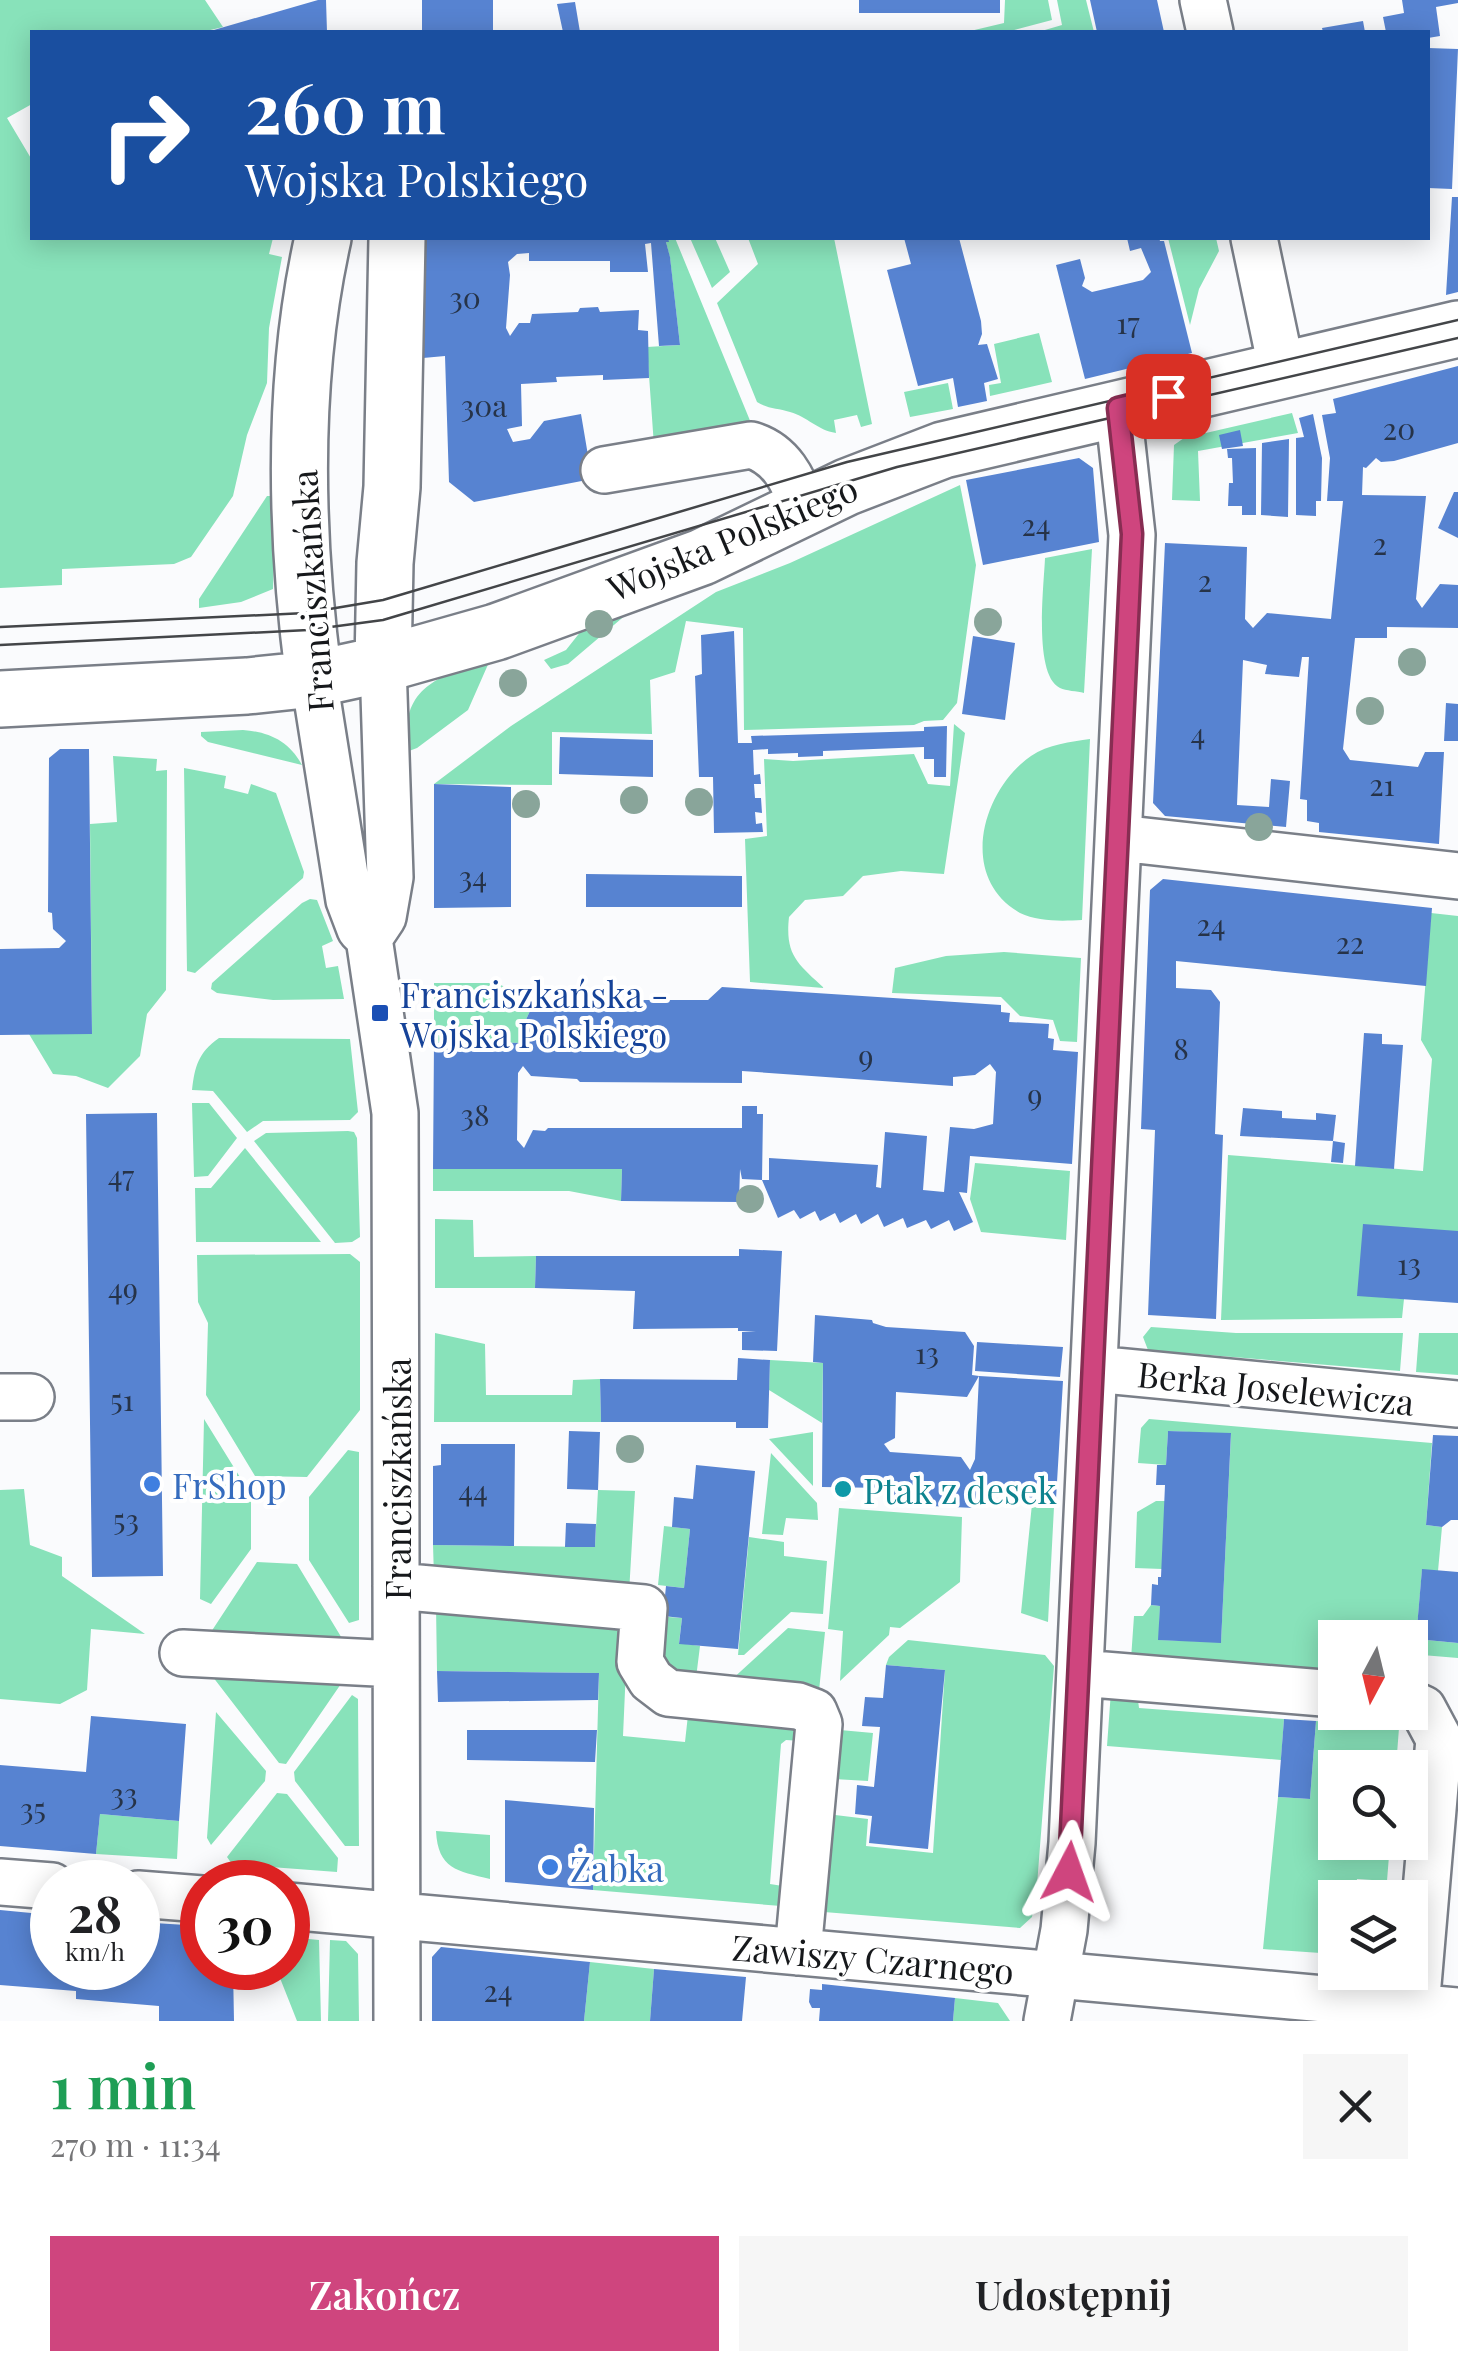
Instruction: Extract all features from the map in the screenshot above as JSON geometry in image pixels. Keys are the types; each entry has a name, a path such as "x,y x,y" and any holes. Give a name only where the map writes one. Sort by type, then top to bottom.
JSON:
{"main road":[{"name":"Franciszkańska","path":"314,679 303,579 301,456 306,319 323,240"},
{"name":"Franciszkańska","path":"383,664 383,600 392,487 397,240"},
{"name":"Wojska Polskiego","path":"0,698 248,686 314,679 383,664 496,632 702,557 848,487 943,450 1458,330"}],"street":[{"path":"1202,0 1210,30"},
{"path":"1254,240 1282,371"},
{"path":"1048,2021 1064,1930 1072,1843 1120,838 1132,534 1118,408"},
{"path":"604,470 752,445 766,449 784,467 804,508"},
{"name":"Franciszkańska","path":"369,938 383,917 390,877 383,664"},
{"name":"Franciszkańska","path":"314,679 349,900 360,929 369,938 395,1113 397,2021"},
{"path":"1120,838 1458,876"},
{"name":"Berka Joselewicza","path":"1094,1369 1458,1404"},
{"path":"396,1586 644,1608 640,1662 651,1680 668,1693 798,1706 814,1712 819,1724 798,1952"},
{"path":"183,1653 396,1664"},
{"path":"1080,1673 1318,1693"},
{"path":"1428,1718 1439,1739 1437,2009"},
{"path":"0,1882 30,1884"},
{"name":"Zawiszy Czarnego","path":"310,1908 1437,2009"}],"green space":[{"path":"0,0 205,0 223,27 30,30 30,105 7,118 30,157 30,240 272,240 269,254 282,257 269,328 267,383 247,435 233,496 191,557 174,564 62,569 62,585 0,588"},
{"path":"1005,0 1048,0 1052,20 1014,30 974,30 1004,23"},
{"path":"1057,0 1086,0 1094,30 1045,30 1062,25"},
{"path":"676,240 751,423 654,446 647,347 680,345 666,242"},
{"path":"691,240 716,240 730,272 712,288"},
{"path":"749,240 834,240 872,424 861,427 857,415 834,420 836,433 796,414 757,402 717,303 758,264"},
{"path":"1169,240 1216,240 1219,251 1199,289 1190,325"},
{"path":"1039,333 1052,382 990,396 989,385 1001,383 994,344"},
{"path":"948,383 953,409 910,417 904,392"},
{"path":"1292,413 1298,433 1198,451 1200,501 1172,500 1174,445 1184,438"},
{"path":"960,485 976,565 957,703 943,720 914,725 744,730 743,628 686,621 675,672 650,680 652,734 552,732 552,785 434,784 511,726 716,592 790,563"},
{"path":"267,496 276,496 273,589 241,602 199,608 199,599"},
{"path":"1092,549 1084,693 1060,688 1046,666 1043,588 1045,558"},
{"path":"622,610 628,613 568,664 551,669 544,660 566,650 589,621"},
{"path":"490,660 468,710 409,751 407,729 416,698 440,679"},
{"path":"954,724 965,733 944,874 901,871 863,876 843,896 805,900 789,917 789,941 800,965 824,988 750,982 745,839 767,836 764,759 914,754 928,784 950,786"},
{"path":"243,730 277,739 302,765 208,742 201,736 201,732"},
{"path":"1090,739 1082,920 1027,916 1001,898 989,879 983,857 989,812 999,790 1031,756 1052,746"},
{"path":"113,756 157,759 156,771 167,770 166,990 147,1014 140,1056 108,1088 76,1076 53,1074 29,1034 92,1033 90,824 117,822"},
{"path":"184,768 226,776 224,788 248,794 251,784 276,793 304,872 303,878 195,973 187,971"},
{"path":"310,899 317,900 333,941 322,946 326,968 338,966 344,999 273,1000 211,989 212,983"},
{"path":"1431,913 1458,916 1458,1231 1357,1295 1404,1299 1402,1318 1221,1320 1228,1155 1423,1171 1432,1059 1421,1040"},
{"path":"1004,952 1081,958 1077,1042 1060,1041 1053,1020 1020,1016 1001,997 892,993 895,968 946,956"},
{"path":"434,983 496,983 535,1000 524,1024 523,1043 434,1042"},
{"path":"219,1038 350,1039 358,1112 350,1120 263,1121 247,1132 213,1091 192,1090 199,1061"},
{"path":"192,1103 209,1103 237,1138 208,1176 194,1177"},
{"path":"348,1131 357,1138 360,1237 335,1243 254,1141 266,1133"},
{"path":"245,1148 321,1242 196,1242 195,1188 211,1188"},
{"path":"975,1163 1070,1171 1066,1240 981,1232 970,1199"},
{"path":"433,1169 622,1169 621,1201 569,1191 433,1191"},
{"path":"435,1219 473,1220 474,1257 536,1256 535,1288 435,1288"},
{"path":"350,1254 360,1262 360,1410 307,1477 255,1476 206,1395 208,1323 198,1302 197,1255"},
{"path":"1151,1327 1236,1333 1403,1333 1400,1371 1148,1350 1143,1337"},
{"path":"435,1333 485,1344 486,1395 572,1395 573,1380 600,1379 601,1422 434,1422"},
{"path":"1419,1333 1458,1333 1458,1375 1416,1372"},
{"path":"770,1360 823,1363 822,1423 769,1390"},
{"path":"204,1419 251,1495 251,1549 211,1604 200,1599"},
{"path":"1149,1419 1432,1443 1426,1525 1442,1527 1438,1571 1422,1570 1418,1620 1318,1620 1318,1672 1131,1659 1134,1616 1143,1616 1151,1605 1160,1606 1159,1640 1221,1642 1231,1434 1168,1431 1166,1465 1138,1463 1141,1428"},
{"path":"813,1432 813,1486 769,1439"},
{"path":"348,1450 359,1452 359,1620 349,1623 309,1560 309,1497"},
{"path":"771,1453 817,1503 818,1520 786,1518 783,1535 762,1534"},
{"path":"24,1489 30,1545 62,1557 62,1576 145,1634 91,1629 87,1690 60,1704 0,1699 0,1490"},
{"path":"598,1490 635,1491 629,1593 434,1577 433,1545 595,1547"},
{"path":"1156,1501 1165,1501 1162,1569 1135,1568 1137,1512"},
{"path":"1032,1504 1054,1507 1048,1622 1021,1613"},
{"path":"839,1508 962,1517 960,1582 900,1628 890,1627 889,1635 840,1681 843,1631 828,1629"},
{"path":"664,1526 690,1529 684,1588 658,1585"},
{"path":"749,1537 784,1542 784,1556 827,1561 823,1614 791,1612 744,1655 738,1655"},
{"path":"257,1562 297,1564 343,1640 341,1644 211,1632"},
{"path":"436,1606 628,1623 623,1736 685,1742 688,1715 797,1727 802,1741 786,1740 781,1744 770,1884 789,1887 781,1906 593,1890 599,1673 437,1671"},
{"path":"655,1616 682,1618 679,1643 700,1646 696,1678 658,1667"},
{"path":"788,1628 825,1632 819,1691 729,1682"},
{"path":"908,1640 1045,1655 1054,1666 1037,1885 1032,1917 1020,1928 824,1912 827,1814 868,1819 866,1846 933,1853 945,1670 886,1665 889,1657"},
{"path":"1428,1640 1458,1643 1458,1658 1428,1656"},
{"path":"206,1668 345,1678 286,1764 279,1763"},
{"path":"1111,1691 1138,1700 1139,1708 1284,1719 1281,1760 1107,1746"},
{"path":"352,1695 358,1699 359,1846 345,1846 295,1781 294,1772"},
{"path":"216,1712 266,1771 265,1781 211,1845 207,1838"},
{"path":"1316,1721 1318,1730 1399,1730 1397,1750 1318,1750 1318,1860 1389,1860 1387,1880 1318,1880 1318,1953 1263,1949 1278,1797 1310,1799"},
{"path":"840,1730 873,1733 868,1781 834,1779"},
{"path":"277,1793 287,1794 338,1858 337,1872 310,1870 310,1860 227,1857"},
{"path":"100,1814 179,1821 177,1859 96,1854"},
{"path":"436,1831 490,1835 490,1879 445,1861"},
{"path":"310,1939 319,1940 321,2021 297,2021 285,1990 310,1990"},
{"path":"330,1940 346,1941 358,1954 359,2021 328,2021"},
{"path":"590,1962 654,1969 650,2021 584,2021"},
{"path":"955,1998 998,2003 1010,2021 953,2021"}],"building":[{"path":"318,0 326,0 327,30 214,30"},
{"path":"422,0 493,0 493,30 422,30"},
{"path":"859,0 1000,0 1000,13 859,13"},
{"path":"1090,0 1157,0 1164,30 1097,30"},
{"path":"1402,0 1458,0 1436,7 1440,36 1430,38 1430,30 1386,30 1383,17 1404,13"},
{"path":"575,2 580,30 563,30 557,4"},
{"path":"1363,21 1365,30 1322,30"},
{"path":"1430,48 1458,49 1452,189 1430,188"},
{"path":"1452,197 1458,197 1458,292 1446,295"},
{"path":"426,240 668,240 680,345 659,346 651,243 645,244 648,272 610,272 610,261 529,261 529,253 517,254 508,262 506,328 510,336 519,323 530,323 532,314 598,307 600,312 639,310 638,330 648,331 649,378 556,377 557,382 521,384 522,426 507,429 513,442 530,439 544,421 581,414 592,479 474,502 449,482 445,356 423,358"},
{"path":"905,240 960,240 981,321 978,345 987,344 998,379 984,383 987,401 958,407 953,378 918,386 887,270 911,264"},
{"path":"1127,240 1164,241 1192,353 1085,379 1056,265 1080,259 1085,278 1082,286 1092,292 1143,280 1151,272 1141,248 1130,251"},
{"path":"1458,366 1458,443 1394,461 1381,462 1376,458 1363,467 1362,495 1426,496 1416,599 1422,608 1440,584 1458,585 1458,628 1387,627 1387,638 1355,638 1343,749 1350,760 1418,767 1425,752 1444,752 1439,844 1319,832 1319,823 1307,821 1307,800 1300,799 1309,657 1302,657 1299,677 1265,674 1267,665 1243,660 1237,805 1269,807 1271,779 1290,781 1286,827 1165,816 1153,803 1165,543 1247,547 1245,619 1253,628 1267,613 1331,619 1343,501 1327,501 1330,458 1322,415 1336,413 1333,399"},
{"path":"1313,414 1322,458 1321,501 1316,501 1316,516 1296,515 1296,438 1304,437 1299,418"},
{"path":"1240,430 1243,446 1222,449 1219,435"},
{"path":"1289,439 1288,517 1261,515 1262,443"},
{"path":"1256,448 1256,515 1242,515 1242,506 1228,506 1229,483 1233,483 1232,458 1228,458 1227,449"},
{"path":"1079,458 1093,468 1099,542 983,565 966,480"},
{"path":"1454,492 1458,492 1458,538 1438,528"},
{"path":"734,631 738,743 752,743 751,736 924,731 924,727 947,726 946,777 934,777 934,759 924,759 924,747 823,751 823,756 798,757 798,753 753,750 754,775 760,774 761,784 754,784 755,798 761,798 762,813 755,812 756,824 762,823 763,832 714,833 713,777 699,777 695,676 702,674 701,635"},
{"path":"973,636 1015,643 1005,720 962,714"},
{"path":"1446,703 1458,704 1458,741 1444,741"},
{"path":"560,737 653,740 653,777 559,774"},
{"path":"60,749 89,749 92,1034 0,1035 0,949 59,948 66,941 53,929 52,913 48,912 49,758"},
{"path":"434,784 511,787 511,907 434,908"},
{"path":"586,874 742,876 742,907 586,907"},
{"path":"1163,879 1432,908 1426,986 1176,961 1176,988 1211,990 1220,1002 1215,1134 1223,1135 1216,1319 1148,1315 1155,1130 1141,1129 1150,890"},
{"path":"722,987 1001,1005 1001,1012 1010,1013 1009,1022 1049,1024 1048,1038 1054,1039 1053,1050 1078,1052 1072,1164 970,1156 967,1193 959,1192 973,1222 954,1231 949,1220 931,1229 926,1220 907,1228 903,1218 884,1227 878,1214 861,1224 856,1214 840,1223 835,1213 820,1221 815,1211 800,1219 794,1210 778,1218 762,1180 742,1179 740,1169 739,1202 621,1201 622,1169 433,1169 434,1042 523,1043 524,1024 535,1000 708,1000","holes":["990,1064 996,1072 993,1124 974,1129 950,1127 944,1192 923,1190 927,1136 885,1132 881,1188 876,1187 878,1165 769,1158 769,1180 762,1180 763,1114 757,1114 757,1106 742,1106 742,1128 533,1130 524,1148 517,1140 518,1073 523,1066 531,1076 580,1082 742,1083 742,1071 953,1086 953,1077 975,1075"]},
{"path":"1364,1033 1382,1034 1382,1044 1403,1045 1394,1169 1355,1166"},
{"path":"1243,1108 1282,1111 1282,1118 1316,1120 1316,1113 1336,1115 1333,1141 1240,1136"},
{"path":"157,1113 163,1576 92,1577 86,1114"},
{"path":"1333,1141 1345,1143 1343,1163 1331,1162"},
{"path":"1363,1224 1458,1231 1458,1303 1357,1296"},
{"path":"739,1249 782,1251 777,1351 742,1350 742,1332 756,1331 738,1328 633,1329 635,1291 535,1288 536,1256 739,1256"},
{"path":"815,1315 872,1320 886,1327 965,1332 974,1346 972,1375 1063,1381 1056,1499 976,1494 975,1508 886,1504 886,1488 822,1487 823,1363 813,1362","holes":["979,1376 975,1459 970,1470 961,1457 890,1452 884,1444 895,1438 896,1392 967,1397"]},
{"path":"977,1342 1063,1347 1060,1377 975,1371"},
{"path":"738,1358 770,1360 768,1428 736,1428 736,1422 601,1422 600,1379 737,1380"},
{"path":"569,1431 600,1432 598,1490 567,1489"},
{"path":"1168,1431 1231,1433 1221,1643 1158,1640 1160,1606 1151,1605 1152,1584 1158,1585 1161,1577 1165,1485 1156,1485 1157,1465 1166,1465"},
{"path":"1433,1435 1458,1436 1458,1520 1442,1527 1426,1525"},
{"path":"441,1444 515,1444 514,1546 433,1545 433,1466 441,1465"},
{"path":"696,1465 755,1471 738,1649 679,1644 682,1618 663,1616 666,1586 684,1588 690,1529 672,1527 674,1497 693,1499"},
{"path":"566,1523 596,1524 595,1547 565,1547"},
{"path":"1422,1569 1458,1572 1458,1643 1428,1640 1428,1620 1418,1620"},
{"path":"886,1665 945,1670 928,1849 869,1843 872,1816 855,1814 857,1785 874,1787 880,1727 862,1726 865,1697 883,1698"},
{"path":"437,1671 599,1673 598,1700 438,1702"},
{"path":"91,1716 186,1724 179,1821 100,1814 96,1854 0,1846 0,1765 86,1772"},
{"path":"1284,1719 1316,1721 1310,1799 1278,1797"},
{"path":"467,1730 597,1730 595,1762 467,1760"},
{"path":"505,1800 594,1808 593,1890 505,1882"},
{"path":"0,1910 30,1913 30,1987 0,1985"},
{"path":"160,1923 180,1925 180,1990 233,1990 234,2021 159,2021 159,2006 76,1999 76,1991 63,1990 160,1990"},
{"path":"441,1947 590,1962 584,2021 432,2021 432,1957"},
{"path":"654,1969 746,1977 742,2021 650,2021"},
{"path":"822,1984 955,1998 953,2021 819,2021 820,2008 812,2008 809,2002 810,1989 822,1990"}],"tram line":[{"path":"0,627 306,613 383,600 847,462 1458,320"},
{"path":"0,645 308,630 383,620 897,467 1458,338"}],"place":[{"name":"Franciszkańska - Wojska Polskiego","path":"380,1013"},
{"name":"FrShop","path":"152,1484"},
{"name":"Ptak z desek","path":"843,1489"},
{"name":"Żabka","path":"550,1867"}],"route":[{"path":"1069,1872 1132,534 1118,408 1168,396"}]}
